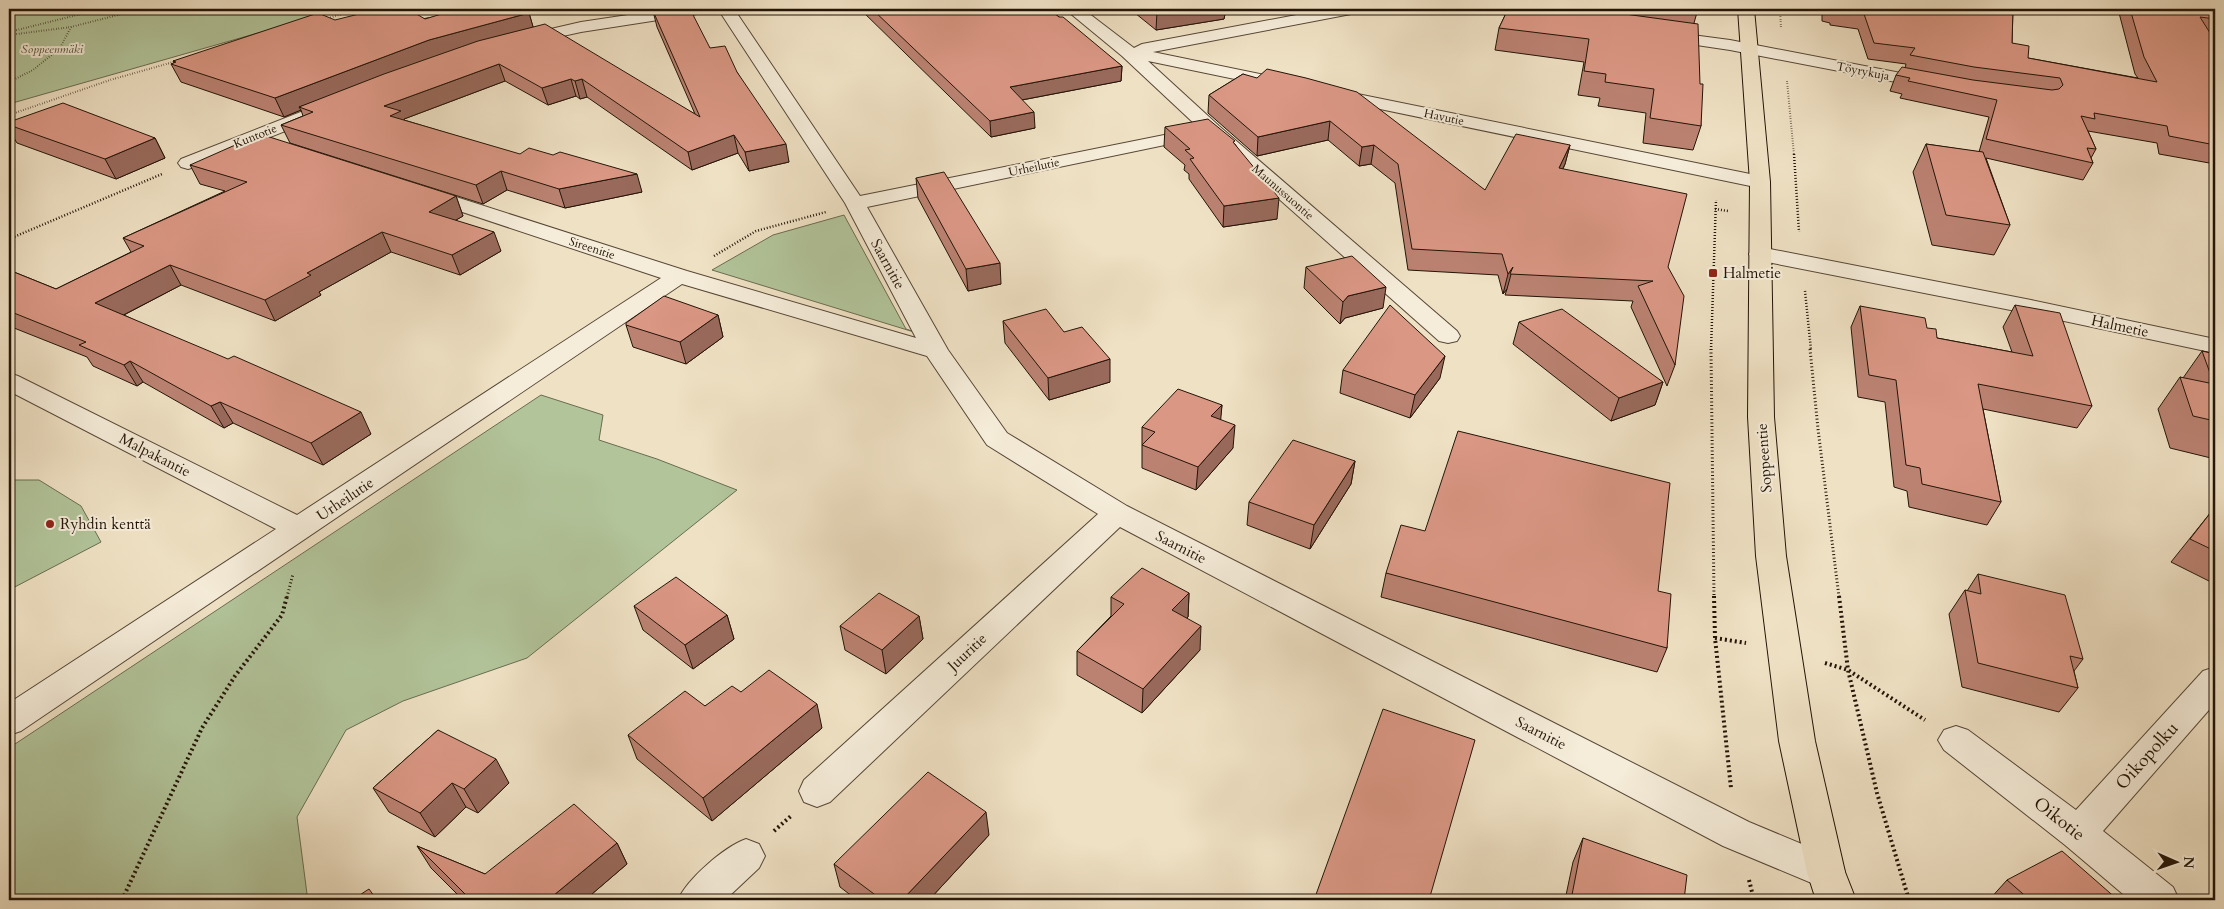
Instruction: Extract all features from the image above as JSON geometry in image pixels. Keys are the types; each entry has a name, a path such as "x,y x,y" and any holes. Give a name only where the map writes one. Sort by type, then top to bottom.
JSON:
{"main road":[{"name":"Soppeentie","path":"1746,9 1760,182 1761,417 1771,556 1797,741 1826,872 1836,900"}],"street":[{"path":"503,45 581,27 697,9"},
{"name":"Saarnitie","path":"726,9 855,203 936,352 997,439 1117,513 1736,834 1826,872"},
{"name":"Maunussuontie","path":"1073,9 1128,52 1212,130 1448,336"},
{"path":"1128,52 1351,9"},
{"name":"Töyrykuja","path":"1644,34 1749,49 1949,87"},
{"path":"1128,52 1292,86"},
{"name":"Havutie","path":"1312,90 1760,182"},
{"name":"Kuntotie","path":"188,164 333,106"},
{"name":"Urheilutie","path":"855,203 1212,130"},
{"path":"251,138 280,147"},
{"name":"Sireenitie","path":"404,187 679,276 936,352"},
{"name":"Halmetie","path":"1760,254 2215,346"},
{"name":"Urheilutie","path":"9,721 301,529 679,276"},
{"name":"Malpakantie","path":"9,381 301,529"},
{"name":"Juuritie","path":"817,792 1117,513"},
{"name":"Oikopolku","path":"2078,833 2215,680"},
{"name":"Oikotie","path":"1956,740 2078,833 2159,900"},
{"path":"698,900 746,856"}],"path":[{"path":"9,34 101,9"},
{"path":"9,34 71,27 141,9"},
{"path":"324,19 361,9"},
{"path":"1780,9 1792,123 1802,261 1818,429 1848,670 1877,793 1909,900"},
{"path":"9,82 32,70 60,48 71,27"},
{"path":"9,114 110,80 184,59"},
{"path":"9,239 188,164"},
{"path":"1717,174 1711,362 1715,638 1736,834 1754,900"},
{"path":"679,276 756,231 855,203"},
{"path":"122,900 202,728 235,676 282,615 291,588 301,529"},
{"path":"1848,670 1956,740"},
{"path":"746,856 817,792"}],"green space":[{"name":"Soppeenmäki","path":"9,9 342,9 9,104"},
{"path":"844,215 906,329 927,336 712,270 773,235"},
{"path":"541,395 603,415 599,440 657,459 737,490 527,658 403,701 346,730 297,817 307,894 306,900 9,900 9,748"},
{"name":"Ryhdin kenttä","path":"9,480 39,480 81,506 101,542 9,590"}],"building":[{"path":"379,9 408,9 425,19 448,12 451,14 471,9 521,9 529,13 429,40 275,98 171,64 176,62 173,61 318,13 335,20"},
{"path":"690,9 710,48 725,46 737,72 786,144 745,152 734,135 688,152 582,79 575,81 571,79 542,88 499,64 384,106 401,111 390,116 520,154 529,148 553,155 560,152 637,174 559,189 501,171 476,185 281,125 313,112 299,107 384,74 478,41 545,24 700,117 653,11"},
{"path":"872,9 1049,9 1059,17 1063,17 1122,66 1010,87 1034,112 990,121"},
{"path":"1152,9 1178,9 1157,12"},
{"path":"1508,9 1588,9 1698,24 1700,84 1703,84 1701,126 1650,118 1654,89 1605,82 1606,74 1584,71 1589,39 1499,28"},
{"path":"1836,9 2013,9 2012,43 2029,46 2028,58 2157,82 2144,57 2130,9 2215,9 2215,19 2200,17 2215,41 2215,145 2169,136 2167,126 2094,113 2095,119 2081,116 2096,149 2087,148 2093,163 1986,139 1997,100 1908,81 1910,78 1896,75 1902,67 1973,80 2052,90 2059,89 2063,85 2060,78 1974,67 1910,55 1915,48 1874,43 1864,14"},
{"path":"1267,69 1357,92 1485,190 1516,134 1570,145 1559,168 1687,194 1668,267 1684,296 1675,365 1638,286 1653,281 1510,274 1513,267 1508,274 1502,254 1412,249 1398,164 1374,145 1362,147 1330,121 1258,137 1209,95 1243,74 1257,78"},
{"path":"63,103 155,138 105,159 9,125 9,122"},
{"path":"1208,119 1235,141 1233,142 1279,198 1224,206 1190,159 1194,158 1185,150 1190,149 1165,127"},
{"path":"260,134 456,196 429,212 494,232 452,255 382,232 307,273 311,275 265,300 170,265 95,303 228,359 234,356 361,412 311,443 220,402 211,406 130,361 124,365 79,345 86,342 9,311 9,270 56,289 144,246 123,238 247,182 190,165"},
{"path":"1926,144 1983,152 2010,225 1946,215"},
{"path":"944,172 1000,263 966,269 916,178"},
{"path":"1352,256 1386,287 1348,296 1343,302 1306,267"},
{"path":"664,296 718,315 680,342 626,325 626,323"},
{"path":"1390,305 1445,356 1415,395 1343,370"},
{"path":"2015,305 2060,313 2092,406 1978,384 2001,502 1922,484 1920,468 1906,465 1896,380 1869,375 1860,306 1925,318 1927,328 1936,329 1937,338 2033,356"},
{"path":"1046,309 1064,332 1082,327 1110,359 1048,378 1003,321"},
{"path":"1562,309 1663,382 1619,398 1519,322"},
{"path":"2202,351 2215,354 2215,421 2193,416 2180,377 2214,384"},
{"path":"1178,389 1222,405 1211,416 1235,425 1198,467 1142,445 1155,432 1142,427"},
{"path":"1458,431 1670,483 1658,591 1671,594 1667,648 1386,573 1401,525 1425,531"},
{"path":"1293,440 1355,461 1314,525 1249,502"},
{"path":"2215,507 2215,551 2190,539"},
{"path":"1142,568 1189,593 1172,610 1201,626 1143,689 1077,651 1124,604 1111,597"},
{"path":"1978,574 2065,595 2083,659 2070,656 2078,688 1978,663 1965,590 1981,594"},
{"path":"676,577 727,615 685,645 634,606"},
{"path":"879,593 919,616 882,650 840,626"},
{"path":"769,670 817,704 703,798 628,735 685,691 705,706 732,686 741,692"},
{"path":"1383,709 1475,740 1429,900 1314,900"},
{"path":"438,730 496,759 464,789 452,783 420,813 373,788"},
{"path":"928,772 986,812 902,900 882,900 834,864"},
{"path":"574,804 617,843 548,900 471,900 417,846 485,874"},
{"path":"1583,838 1687,875 1684,900 1571,900"},
{"path":"2062,851 2118,900 2030,900 2007,880"},
{"path":"369,889 377,900 352,900"},
{"path":"2136,895 2141,900 2127,900"}],"place":[{"name":"Halmetie","path":"1713,273"},
{"name":"Ryhdin kenttä","path":"50,524"}]}
